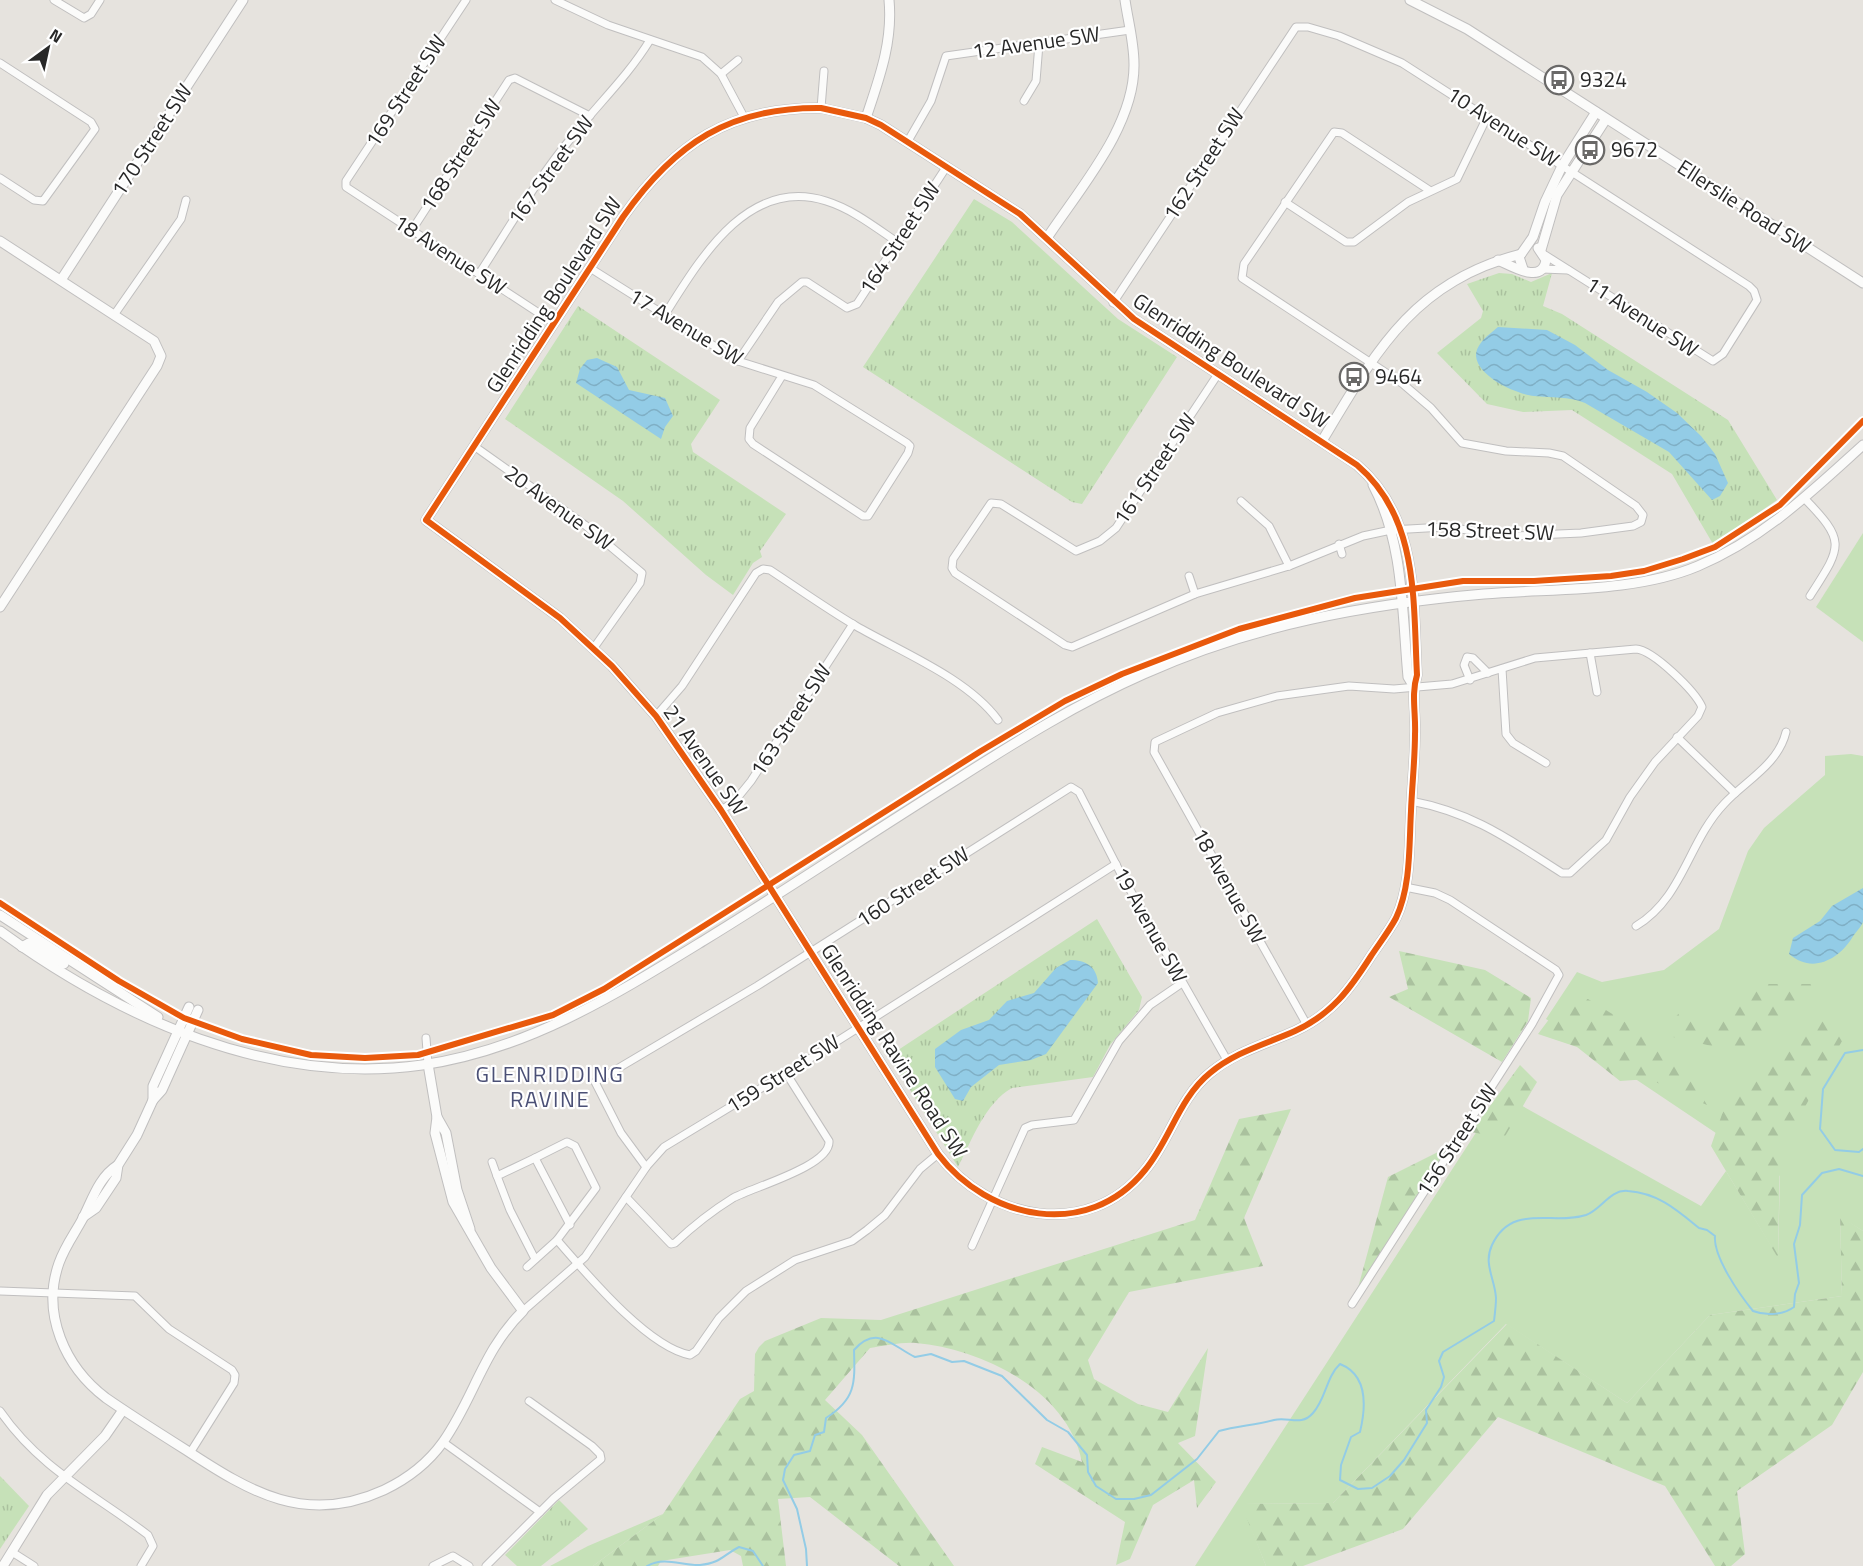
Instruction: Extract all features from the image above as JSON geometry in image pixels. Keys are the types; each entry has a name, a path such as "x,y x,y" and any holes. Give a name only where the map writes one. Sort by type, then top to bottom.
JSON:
{"street":[{"path":"54,0 84,18 91,14 100,0"},
{"name":"170 Street SW","path":"61,280 243,0"},
{"name":"169 Street SW","path":"346,184 466,0"},
{"path":"555,0 608,25 702,57 722,74 744,117"},
{"path":"866,118 886,54 890,29 889,0"},
{"path":"1047,238 1125,115 1131,96 1134,71 1125,0"},
{"name":"Ellerslie Road SW","path":"1410,0 1467,29 1863,283"},
{"name":"10 Avenue SW","path":"1296,27 1308,27 1339,36 1392,58 1749,286 1757,296 1754,306 1717,360"},
{"name":"162 Street SW","path":"1113,303 1296,27"},
{"name":"12 Avenue SW","path":"908,141 931,101 943,59 949,55 1130,30"},
{"name":"167 Street SW","path":"479,274 545,171 623,79 650,40"},
{"path":"1024,101 1036,81 1039,44"},
{"path":"722,74 738,60"},
{"path":"0,63 91,122 95,129 43,201 34,200 0,178"},
{"path":"821,108 824,71"},
{"name":"168 Street SW","path":"412,230 509,80 515,78 590,116"},
{"name":"Glenridding Boulevard SW","path":"426,520 631,206 670,163 704,135 744,117 777,109 821,108 866,118 908,141 1010,207 1047,238 1113,303 1357,465 1374,487 1406,548 1413,602 1417,675 1414,687"},
{"path":"1523,269 1519,262 1524,251 1596,112"},
{"path":"1285,202 1350,243 1393,212 1430,190 1457,179 1487,117"},
{"path":"1498,260 1532,273 1542,269 1546,262 1543,252 1551,210 1567,168 1606,119"},
{"path":"1372,363 1248,284 1242,278 1241,269 1334,132 1342,133 1430,190"},
{"name":"164 Street SW","path":"738,361 768,316 795,285 807,282 851,308 859,301 947,166"},
{"name":"18 Avenue SW","path":"346,184 554,323"},
{"path":"664,316 708,249 744,215 772,201 806,197 825,200 854,214 897,242"},
{"path":"114,315 181,219 186,200"},
{"path":"0,241 154,341 161,356 157,366 0,607"},
{"path":"1322,441 1392,333 1419,304 1456,278 1498,260 1524,251 1543,252"},
{"name":"11 Avenue SW","path":"1543,252 1702,356 1717,360"},
{"name":"17 Avenue SW","path":"590,268 738,361 814,385 910,446 905,460 868,516 863,516 753,444 749,439 750,428 782,376"},
{"name":"11 Avenue SW","path":"1542,269 1568,270"},
{"name":"158 Street SW","path":"1072,647 1195,594 1288,566 1340,544 1396,529 1444,526 1530,536 1596,532 1634,526 1641,522 1643,515 1636,506 1563,456 1549,453 1516,453 1462,443 1422,399 1372,363"},
{"name":"161 Street SW","path":"1072,647 1065,645 960,577 952,568 953,559 987,507 995,502 1072,550 1079,551 1100,541 1116,528 1218,374"},
{"path":"0,932 88,988 187,1035 249,1055 302,1064 360,1068 428,1064 518,1041 606,1000 1068,711 1147,672 1258,631 1341,612 1402,603 1629,584 1673,574 1740,546 1777,522 1863,445"},
{"name":"20 Avenue SW","path":"474,446 585,525 642,573 640,583 594,649"},
{"path":"1804,498 1831,527 1836,545 1827,568 1810,596"},
{"path":"1241,501 1269,526 1288,566"},
{"name":"21 Avenue SW","path":"426,520 516,584 594,649 656,716 722,810 776,895"},
{"name":"Glenridding Boulevard SW","path":"1396,529 1408,677 1414,687"},
{"path":"1340,544 1342,554"},
{"path":"656,716 682,686 756,573 763,568 770,570 853,624 979,699 998,720"},
{"path":"1189,576 1195,594"},
{"name":"163 Street SW","path":"722,810 734,802 751,782 853,624"},
{"path":"1411,801 1449,809 1474,819 1566,874 1597,851 1606,840 1644,777 1677,737 1698,716 1702,707 1696,697 1646,650 1535,658 1470,680 1414,687"},
{"path":"1590,653 1597,692"},
{"path":"1470,680 1464,665 1467,657 1473,658 1488,673"},
{"path":"1502,669 1506,734 1513,743 1546,763"},
{"name":"18 Avenue SW","path":"1307,1025 1154,752 1153,745 1158,740 1209,717 1276,696 1349,686 1384,689 1414,687"},
{"name":"Glenridding Ravine Road SW","path":"776,895 938,1154 960,1179 993,1201 1024,1211 1059,1214 1094,1207 1123,1192 1150,1164 1194,1089 1227,1060 1307,1025 1329,1011 1349,989 1391,926 1405,887 1416,731 1414,687"},
{"path":"1636,926 1652,916 1667,899 1683,875 1702,832 1735,793 1774,758 1786,732"},
{"path":"1677,737 1735,793"},
{"name":"160 Street SW","path":"646,1167 621,1133 596,1082 811,952 1057,795 1071,787 1076,789"},
{"name":"19 Avenue SW","path":"1076,789 1182,983 1227,1060"},
{"name":"159 Street SW","path":"523,1311 596,1244 646,1167 664,1147 786,1073 1116,864"},
{"name":"156 Street SW","path":"1352,1304 1532,1024 1559,975 1556,970 1455,903 1435,893 1405,887"},
{"path":"0,915 177,1030"},
{"path":"22,947 29,943 87,977 104,983"},
{"path":"972,1246 1027,1126 1074,1120 1119,1041 1150,1005 1182,983"},
{"path":"153,1100 153,1086 177,1030 194,1009 187,1035 162,1090 153,1100 137,1135 118,1165 108,1171 89,1202 64,1252 53,1293 56,1324 72,1364 96,1391 241,1485 263,1495 294,1502 331,1506 364,1498 394,1485 420,1467 443,1442 493,1347 523,1311 490,1268 460,1217 446,1180 435,1133 437,1117 426,1038"},
{"path":"626,1197 671,1244 735,1197 804,1168 823,1155 830,1145 826,1136 786,1073"},
{"path":"497,1176 567,1142 575,1146 596,1188 557,1240 527,1267"},
{"path":"557,1240 635,1322 683,1353 693,1354 719,1318 746,1291 795,1260 852,1240 867,1230 885,1215 920,1169 938,1154"},
{"path":"535,1158 570,1225"},
{"path":"492,1162 510,1210 535,1259"},
{"path":"0,1291 135,1296 169,1329 227,1367 235,1375 233,1386 190,1453"},
{"path":"486,1566 540,1512 601,1459 600,1454 592,1446 529,1401"},
{"path":"0,1410 24,1441 63,1478 143,1531 153,1542 152,1550 141,1566"},
{"path":"3,1566 47,1495 105,1436 123,1410"},
{"path":"443,1442 540,1512"},
{"path":"12,1552 34,1566"},
{"path":"433,1566 453,1556 469,1566"}],"green space":[{"path":"974,199 1012,222 1118,319 1177,357 1082,504 1072,502 863,367"},
{"path":"1499,273 1512,274 1531,282 1552,273 1543,306 1562,314 1728,420 1777,500 1713,544 1672,474 1572,410 1523,412 1487,404 1437,353 1481,318 1483,311 1467,284"},
{"path":"578,306 720,400 691,444 693,452 786,514 760,551 762,557 753,563 733,595 706,575 623,501 505,419"},
{"path":"1863,533 1863,642 1816,607"},
{"path":"1851,754 1863,756 1863,1231 1840,1217 1842,1296 1710,1315 1627,1403 1506,1324 1333,1503 1242,1504 1266,1566 1195,1566 1501,1094 1701,1206 1726,1171 1778,1257 1780,1176 1546,1019 1577,972 1602,982 1664,970 1719,929 1748,851 1764,828 1825,775 1825,756"},
{"path":"1097,919 1142,997 1139,1010 1110,1045 1093,1077 1012,1088 1003,1095 994,1103 980,1123 958,1167 889,1056"},
{"path":"1399,951 1485,970 1531,998 1528,1021 1502,1062 1389,997 1408,989"},
{"path":"1752,984 1815,984 1746,1054 1660,1034 1681,1011 1710,1021"},
{"path":"1588,999 1677,1054 1707,1105 1649,1079 1620,1081 1577,1047 1538,1034 1562,1002"},
{"path":"1815,1017 1846,1034 1780,1151 1778,1258 1711,1146 1729,1094"},
{"path":"1520,1065 1537,1082 1504,1138 1471,1132"},
{"path":"1291,1109 1244,1218 1263,1266 1129,1292 1088,1360 1094,1379 1138,1404 1168,1412 1208,1348 1195,1436 1178,1443 1216,1482 1197,1508 1194,1480 1153,1505 1130,1559 1116,1565 1125,1522 1035,1464 1042,1447 1082,1462 1074,1437 1060,1414 1041,1395 1019,1378 968,1354 942,1347 910,1343 870,1348 825,1400 862,1435 954,1566 899,1566 810,1497 778,1499 786,1566 743,1566 741,1556 730,1550 661,1561 658,1566 593,1566 663,1514 740,1399 754,1391 755,1354 765,1341 821,1318 881,1320 1195,1220 1239,1119"},
{"path":"1450,1146 1358,1288 1388,1177"},
{"path":"1840,1216 1863,1231 1863,1372 1832,1425 1737,1491 1745,1554 1731,1566 1715,1566 1665,1486 1498,1417 1403,1529 1303,1566 1266,1566 1241,1504 1333,1503 1507,1324 1627,1403 1710,1315 1842,1296"},
{"path":"0,1476 29,1506 0,1549"},
{"path":"559,1500 588,1529 541,1566 517,1566 505,1555"},
{"path":"663,1514 593,1566 550,1566 588,1546"}],"water":[{"path":"1498,327 1547,330 1575,345 1608,370 1647,392 1677,413 1701,436 1715,454 1728,483 1720,496 1712,500 1669,452 1585,403 1566,398 1526,395 1490,377 1478,364 1476,356 1478,347 1484,339"},
{"path":"597,358 617,367 629,390 665,398 673,416 665,427 661,439 576,383 580,369 587,360"},
{"path":"1863,888 1863,922 1839,953 1824,962 1815,964 1798,960 1789,954 1793,938 1820,921 1832,906"},
{"path":"1070,960 1081,961 1090,966 1098,983 1046,1054 1031,1060 999,1065 971,1087 963,1101 955,1099 935,1067 935,1049 961,1030 989,1020 1007,1001 1034,993 1056,968"}],"waterway":[{"path":"1863,1050 1845,1053 1823,1089 1820,1129 1835,1150 1859,1152 1863,1149"},
{"path":"807,1566 806,1549 797,1509 783,1480 785,1469 794,1455 810,1451 815,1435 824,1432 826,1418 836,1411 848,1397 852,1389 854,1350 862,1342 870,1339 885,1340 915,1357 931,1354 952,1362 964,1361 1002,1376 1047,1420 1068,1432 1087,1455 1088,1472 1096,1486 1116,1499 1134,1499 1151,1495 1197,1459 1219,1431 1279,1419 1299,1420 1308,1417 1321,1401 1335,1369 1340,1364 1356,1376 1364,1402 1360,1432 1351,1437 1341,1465 1340,1480 1358,1489 1372,1488 1390,1476 1404,1460 1427,1423 1426,1410 1441,1387 1444,1377 1439,1361 1443,1352 1494,1321 1496,1298 1489,1265 1490,1252 1500,1232 1511,1224 1534,1218 1574,1218 1586,1215 1611,1196 1622,1191 1649,1195 1715,1236 1718,1254 1723,1265 1753,1311 1774,1314 1794,1307 1799,1283 1794,1244 1800,1225 1802,1195 1822,1173 1839,1169 1863,1176"},
{"path":"647,1566 660,1562 707,1564 717,1561 739,1547 753,1551 763,1566"}],"cycle path":[{"path":"821,108 866,118 881,125 1020,214 1134,319 1357,465 1377,486 1392,510 1409,562 1415,618 1417,675 1414,697 1415,743 1408,866 1404,893 1396,918 1339,1000 1320,1017 1308,1024 1240,1054 1210,1073 1190,1094 1145,1170 1122,1192 1096,1207 1068,1214 1039,1213 1010,1207 983,1194 959,1177 938,1154 721,810 656,716 612,666 560,618 426,520 623,217 663,169 707,134 732,123 759,114 788,109 821,108"},
{"path":"0,903 119,981 184,1018 242,1039 311,1055 365,1058 418,1055 553,1015 604,989 981,751 1065,701 1122,674 1239,629 1355,598 1463,581 1534,581 1611,576 1644,571 1683,559 1715,547 1780,505 1863,421"}],"place":[{"name":"9324","path":"1559,80"},
{"name":"9672","path":"1590,150"},
{"name":"9464","path":"1354,377"}],"district":[{"name":"GLENRIDDING RAVINE","path":"550,1086"}]}
